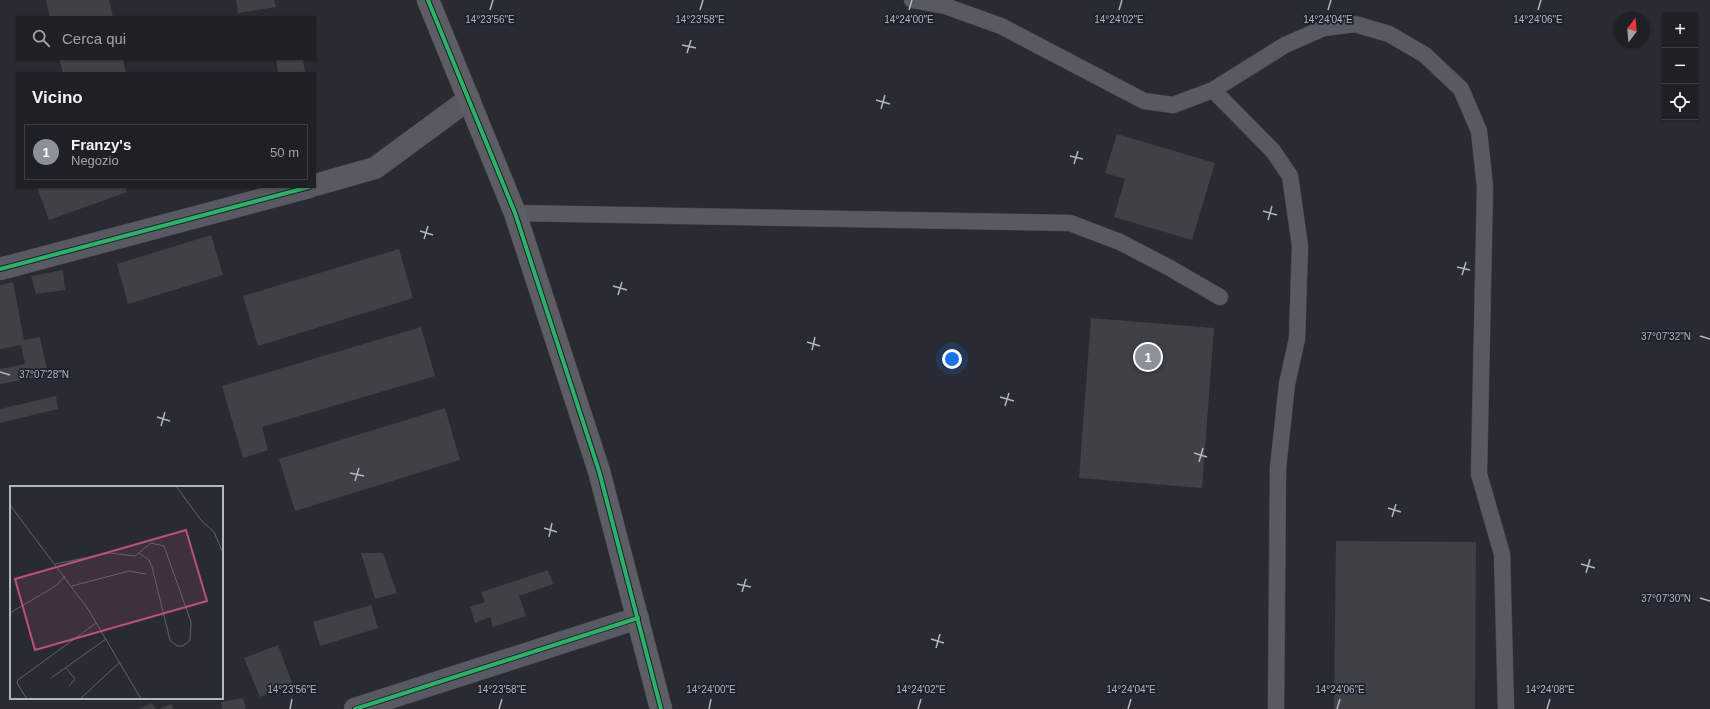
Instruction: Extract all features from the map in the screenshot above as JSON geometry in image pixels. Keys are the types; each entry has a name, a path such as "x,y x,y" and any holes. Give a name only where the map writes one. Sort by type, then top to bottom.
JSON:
{"street":[{"path":"428,0 515,213 599,471 661,709"},
{"path":"316,185 375,168 469,100"},
{"path":"0,269 305,188"},
{"path":"355,709 638,618"}],"lane":[{"path":"912,0 945,6 1001,26 1144,101 1173,106 1213,90 1285,45 1324,28 1355,24 1389,34 1425,55 1461,89 1479,131 1485,187 1479,474 1502,554 1506,709"},
{"path":"1213,90 1273,151 1290,176 1300,246 1298,339 1287,384 1278,468 1276,709"},
{"path":"515,213 1070,223 1120,242 1168,266 1220,296"}],"building":[{"path":"46,0 109,0 113,16 50,16"},
{"path":"236,0 274,0 276,7 238,13"},
{"path":"59,60 123,60 126,72 63,72"},
{"path":"276,60 303,60 305,72 278,72"},
{"path":"1117,134 1215,163 1192,240 1114,217 1125,179 1105,173"},
{"path":"37,188 125,188 127,192 49,220"},
{"path":"211,235 223,275 128,304 117,264"},
{"path":"399,249 413,298 258,346 243,296"},
{"path":"63,270 65,290 36,294 31,276"},
{"path":"13,282 24,340 40,337 48,375 0,384 0,369 25,364 21,345 0,349 0,285"},
{"path":"1091,318 1214,328 1202,488 1079,478"},
{"path":"421,327 435,376 262,427 268,450 243,458 222,386"},
{"path":"56,396 58,409 0,423 0,409"},
{"path":"445,408 460,460 295,511 279,459"},
{"path":"1336,541 1476,542 1475,709 1334,709"},
{"path":"361,553 383,553 397,593 375,599"},
{"path":"548,570 553,584 519,596 526,616 493,627 490,617 475,623 470,607 485,602 481,592"},
{"path":"371,605 378,628 320,646 313,622"},
{"path":"278,645 293,685 260,697 244,658"},
{"path":"243,698 246,709 222,709 221,702"},
{"path":"152,703 156,709 139,709"},
{"path":"171,704 174,709 159,709"}],"cycle path":[{"path":"428,0 515,213 599,471 661,709"},
{"path":"0,269 305,188"},
{"path":"355,709 638,618"}],"place":[{"name":"Franzy's","path":"1148,357"}]}
